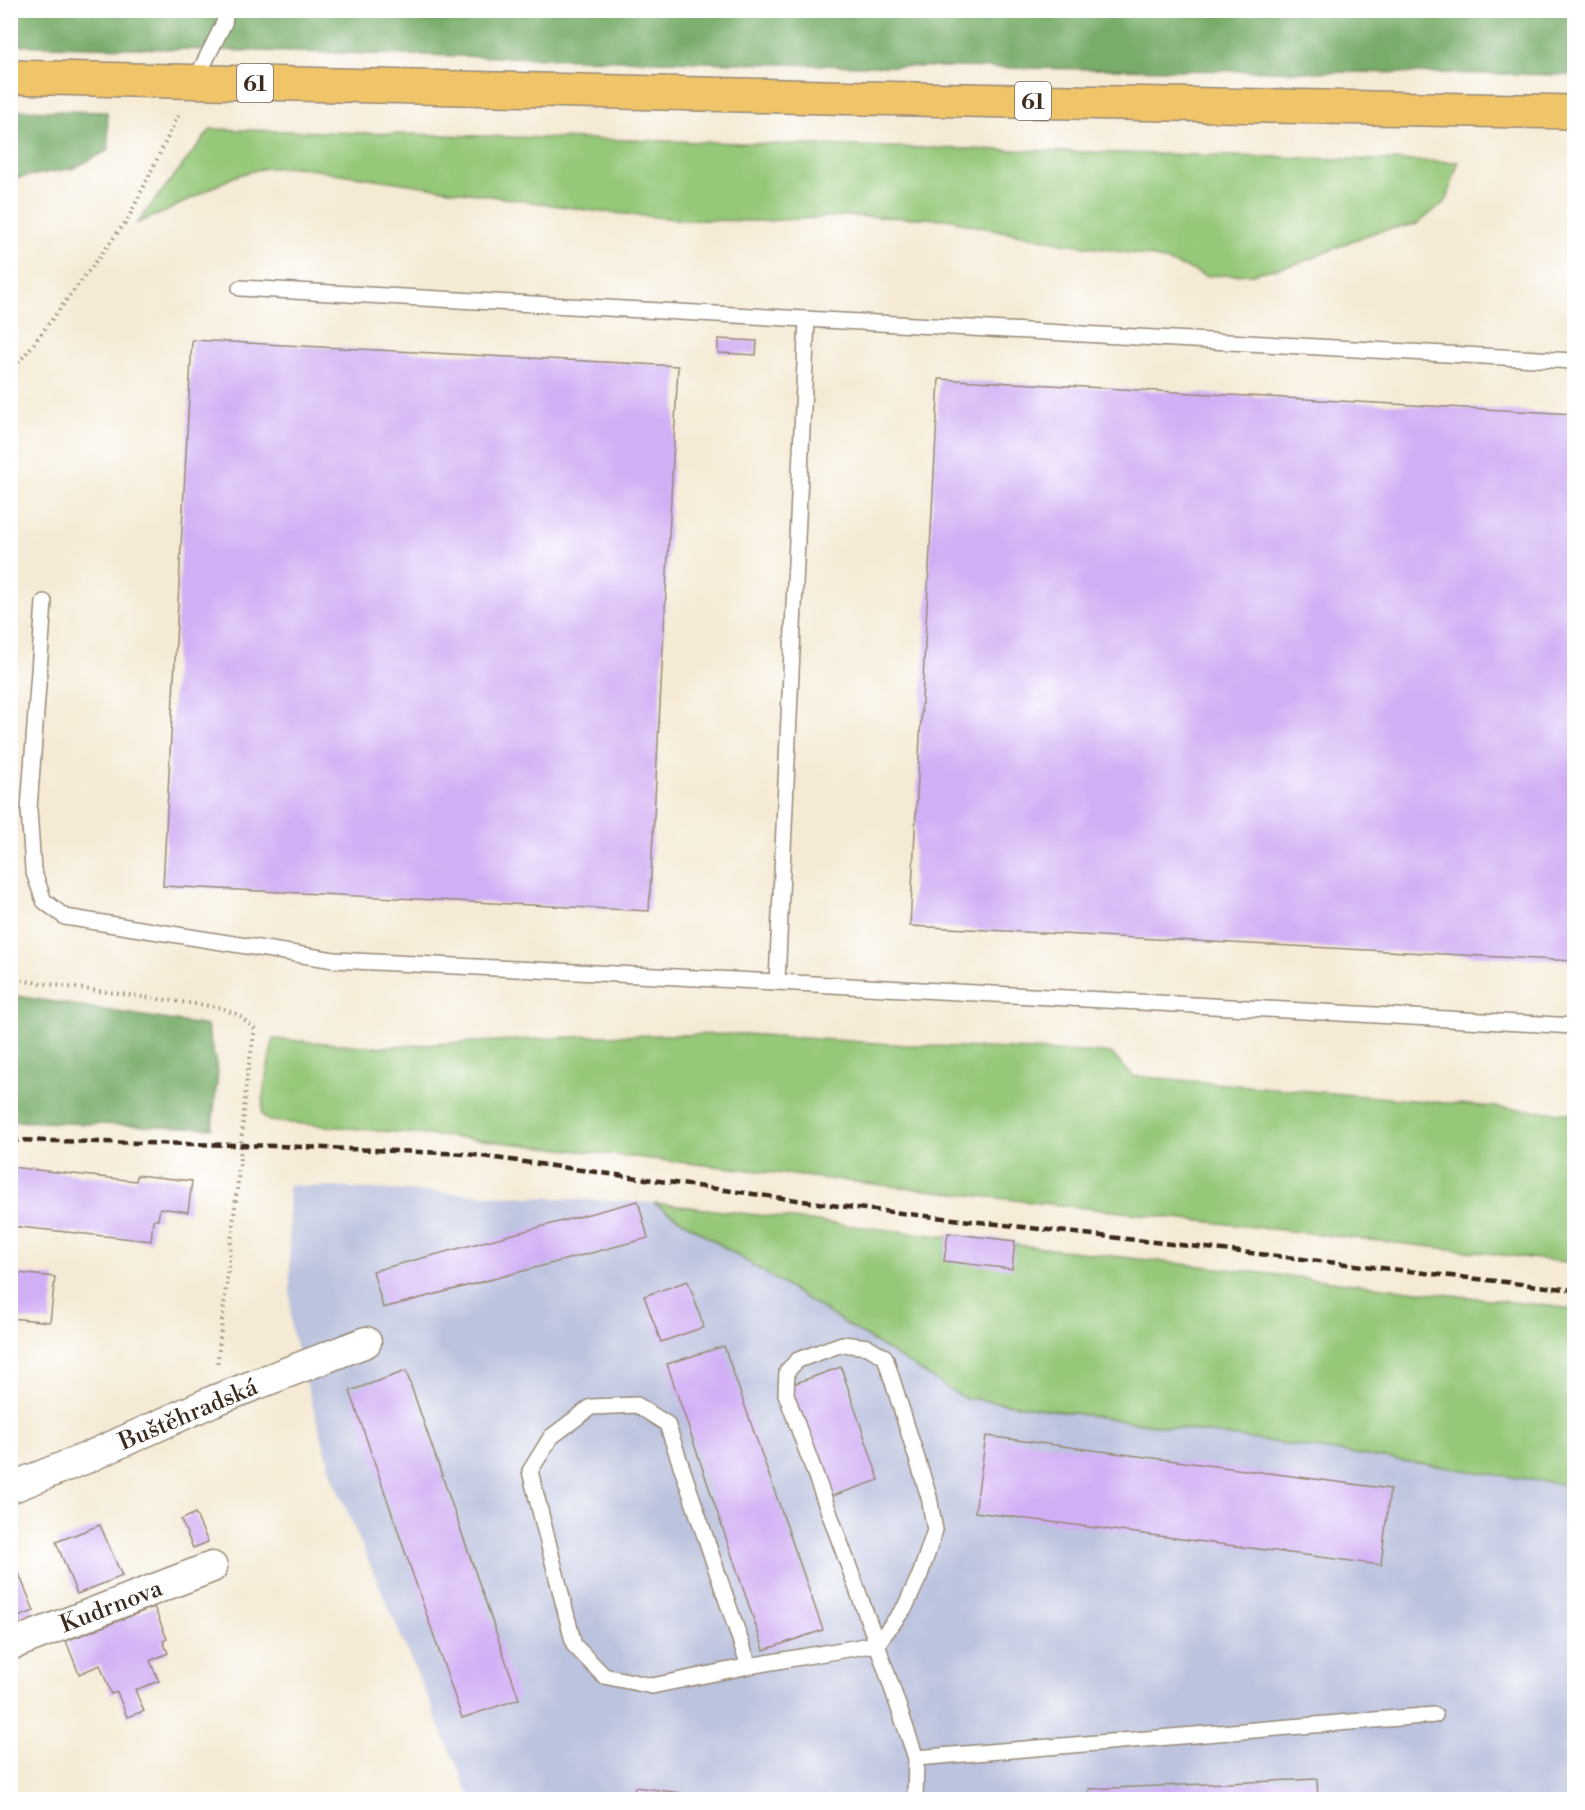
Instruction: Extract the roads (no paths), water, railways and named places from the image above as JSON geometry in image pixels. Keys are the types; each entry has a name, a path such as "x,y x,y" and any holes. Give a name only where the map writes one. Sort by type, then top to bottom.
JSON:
{"main road":[{"name":"61","path":"10,77 866,98 1575,112"}],"street":[{"name":"Buštěhradská","path":"10,1488 213,1401 366,1342"},
{"name":"Kudrnova","path":"10,1645 212,1567"}],"lane":[{"path":"195,81 224,23 226,10"},
{"path":"240,288 1575,361"},
{"path":"777,982 807,319"},
{"path":"44,602 29,809 33,870 44,901 65,917 334,960 1575,1026"},
{"path":"749,1666 667,1424 637,1405 591,1407 551,1437 530,1471 574,1645 604,1676 652,1686 749,1666 877,1644 905,1608 920,1575 935,1530 929,1497 885,1357 868,1347 842,1344 798,1360 787,1371 786,1394 877,1644 915,1758 915,1800"},
{"path":"915,1758 1435,1715"}],"railway":[{"path":"10,1140 279,1146 467,1154 839,1206 1574,1290"}]}
